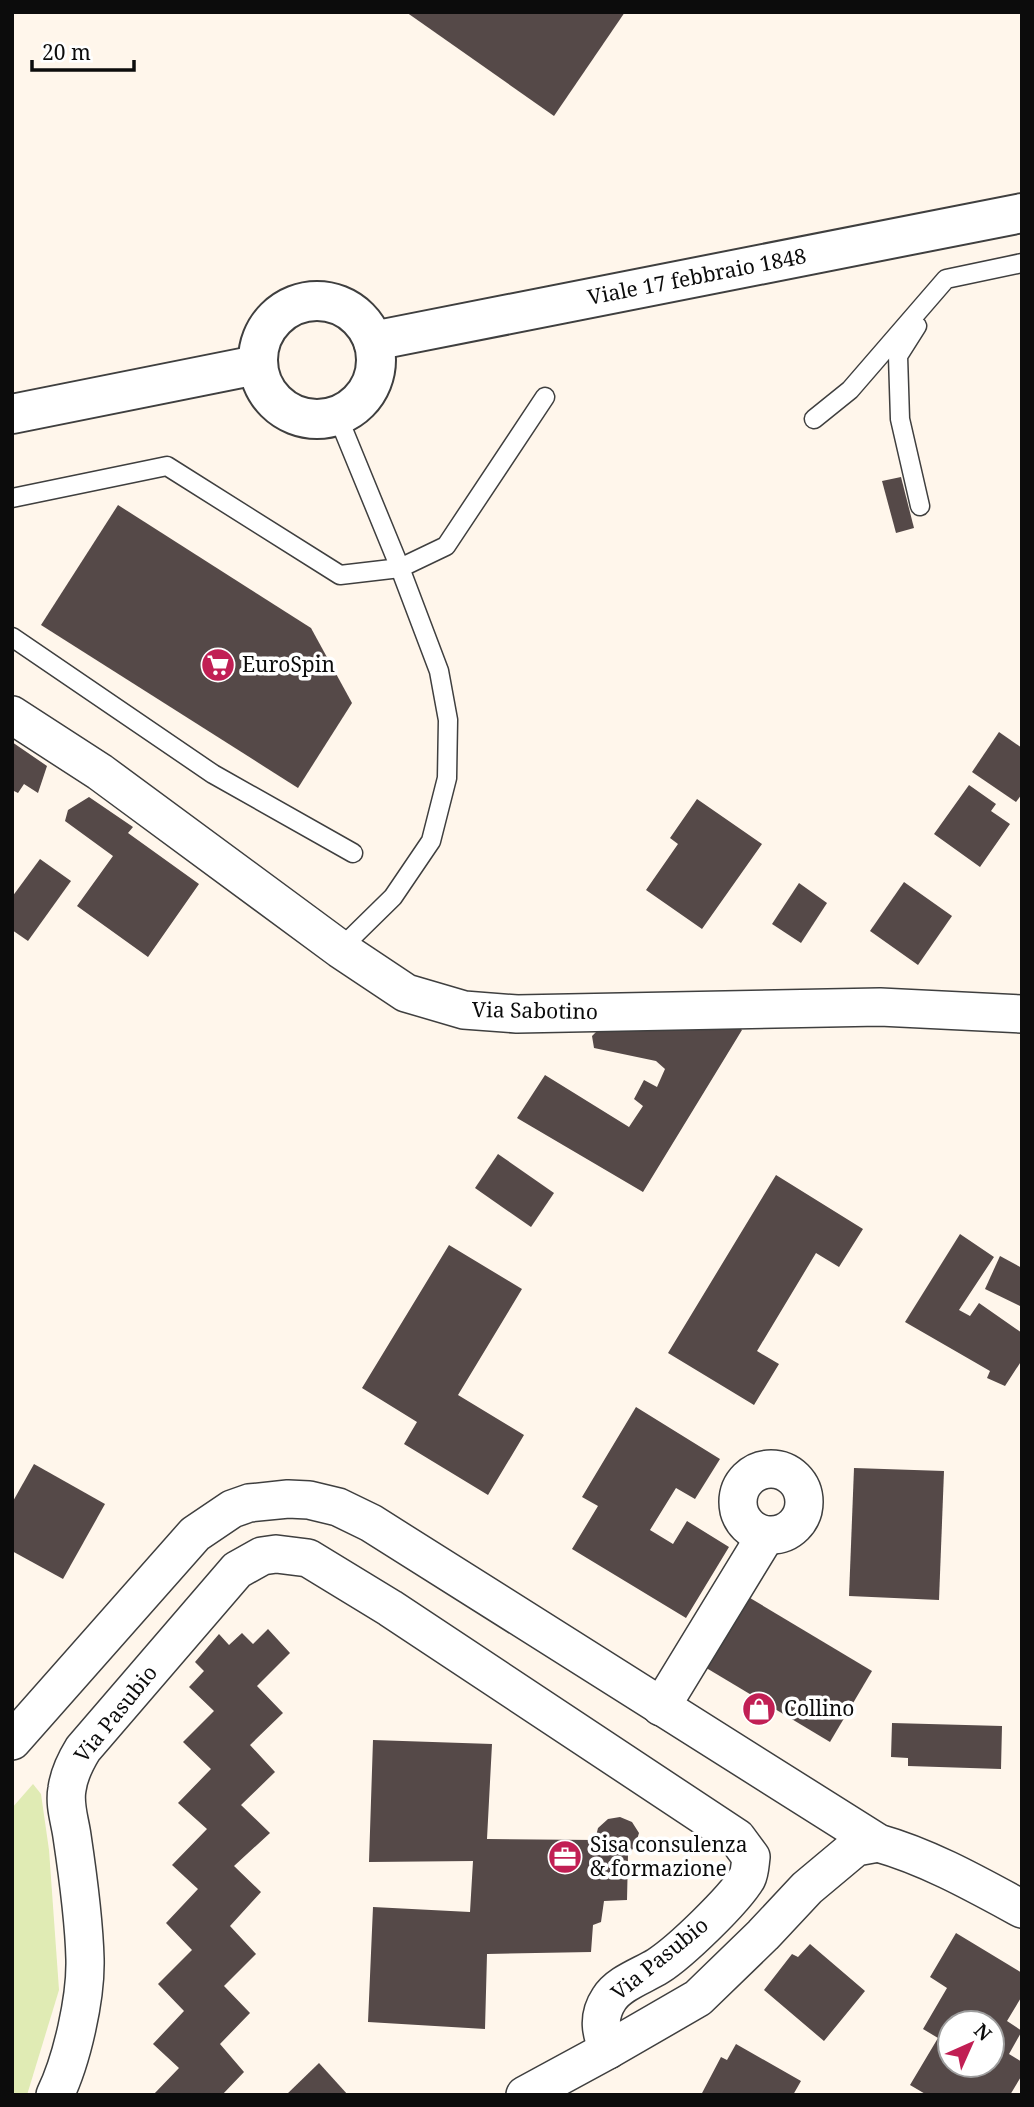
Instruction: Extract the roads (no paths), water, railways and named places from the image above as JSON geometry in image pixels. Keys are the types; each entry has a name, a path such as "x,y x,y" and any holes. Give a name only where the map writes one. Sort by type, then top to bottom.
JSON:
{"street":[{"name":"Viale 17 febbraio 1848","path":"373,341 1022,213"},
{"path":"314,301 333,303 350,311 364,324 373,341 376,359 374,377 366,394 354,408 338,416 320,420 301,418 284,411 261,383 257,365 259,346 266,328 279,314 295,304 314,301"},
{"path":"12,414 257,365"},
{"name":"Via Sabotino","path":"12,715 100,772 340,949 406,993 464,1010 517,1014 880,1007 1022,1014"},
{"path":"12,1741 195,1534 232,1509 249,1503 309,1500 338,1507 371,1523 878,1843 897,1848 973,1882 1022,1909"},
{"path":"661,1707 766,1535"},
{"name":"Via Pasubio","path":"55,2095 68,2057 84,1988 85,1957 66,1804 73,1765 83,1749 237,1570 245,1563 262,1556 276,1554 308,1558 390,1608 737,1838 751,1857 749,1876 683,1946 609,1998 601,2017 601,2032 608,2050"},
{"path":"390,1608 422,1557"},
{"name":"Via Pasubio","path":"525,2095 698,1998 807,1888 856,1847 878,1843"}],"lane":[{"path":"814,419 850,390 946,279 1022,263"},
{"path":"920,506 900,419 898,356 946,279"},
{"path":"12,498 167,466 340,575 400,568 446,546 545,397"},
{"path":"338,416 439,671 448,720 447,778 430,841 393,897 340,949"},
{"path":"12,637 212,774 353,853"}],"place":[{"name":"EuroSpin","path":"218,665"},
{"name":"Collino","path":"759,1709"},
{"name":"Sisa consulenza & formazione","path":"565,1857"}]}
